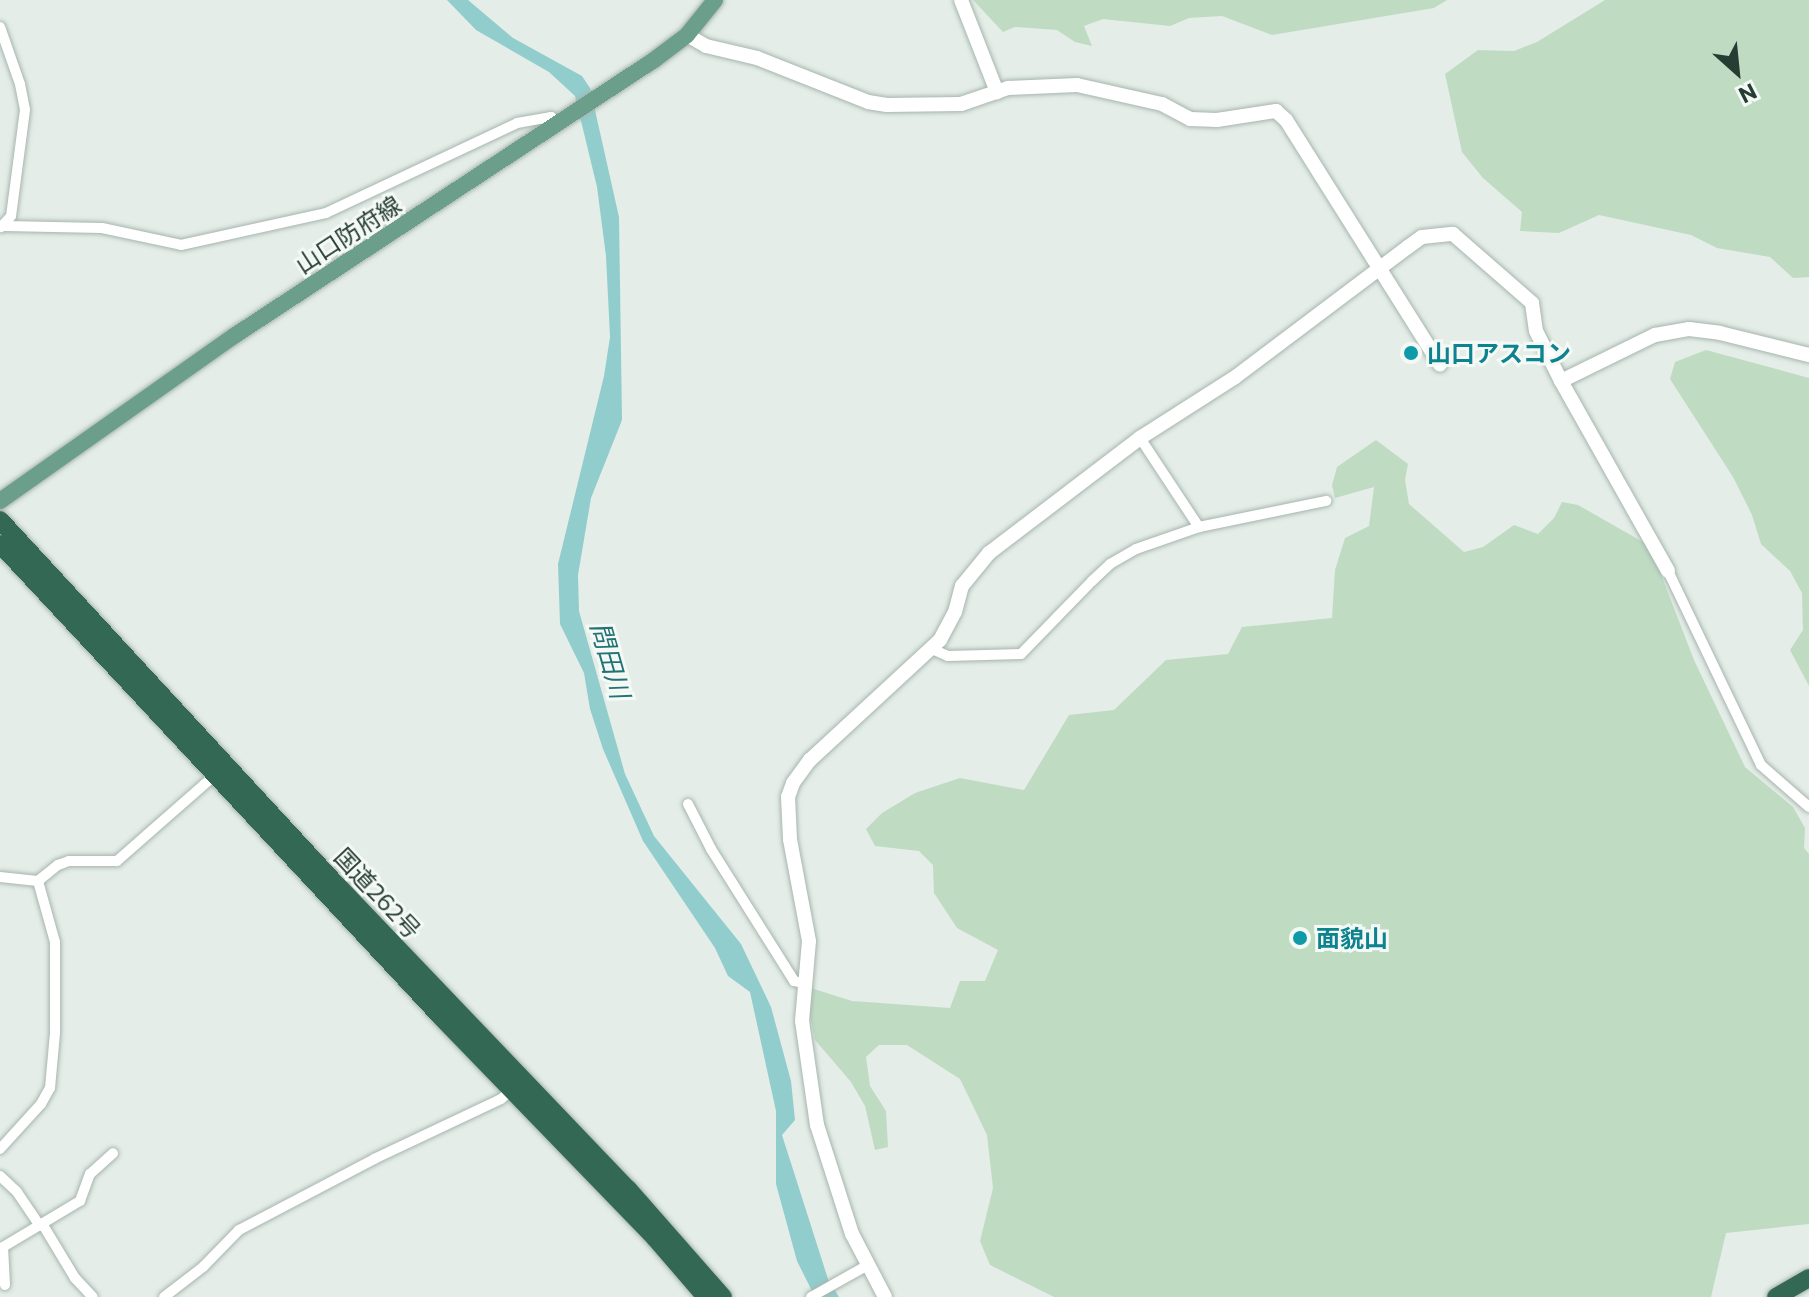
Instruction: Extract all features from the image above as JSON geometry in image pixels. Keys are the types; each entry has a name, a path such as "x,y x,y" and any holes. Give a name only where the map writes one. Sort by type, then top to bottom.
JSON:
{"highway":[{"name":"国道262号","path":"0,520 221,769"},
{"name":"国道262号","path":"0,544 221,769 517,1085 706,1297"},
{"name":"国道262号","path":"517,1085 628,1189 723,1297"},
{"path":"1776,1297 1809,1278"}],"main road":[{"name":"山口防府線","path":"0,501 234,336 617,85 687,35 715,0"}],"street":[{"path":"961,0 997,92"},
{"path":"0,27 20,84 25,110 11,216 2,227"},
{"path":"687,35 706,46 805,74 868,102 961,104 1020,87 1077,85 1162,104 1190,119 1217,120 1276,111 1286,120 1440,365"},
{"path":"2,227 102,228 181,245 326,213 517,123 551,117 557,125"},
{"path":"885,1297 865,1266 839,1200 817,1125 802,1021 809,941 787,818 788,797 793,783 810,760 932,649 948,630 962,586 973,568 1140,438 1234,378 1422,237 1453,234 1532,303 1536,331 1668,571 1761,765 1809,807"},
{"path":"1561,381 1645,339 1689,329 1720,333 1809,355"},
{"path":"1140,438 1199,527"},
{"path":"932,649 948,656 1021,654 1110,564 1136,549 1199,527 1326,501"},
{"path":"0,877 38,881 58,865 69,861 117,861 221,769"},
{"path":"688,804 711,849 794,981 803,983"},
{"path":"0,1149 41,1104 50,1088 55,1033 55,942 38,881"},
{"path":"164,1297 203,1267 239,1230 374,1159 501,1099 517,1085"},
{"path":"5,1285 3,1247 80,1201 90,1174 113,1153"},
{"path":"0,1176 17,1192 75,1278 93,1297"},
{"path":"628,1189 734,1297"},
{"path":"811,1297 865,1266"}],"green space":[{"path":"973,0 1447,0 1434,8 1272,35 1222,16 1189,18 1170,26 1103,19 1084,26 1092,46 1075,42 1057,30 1015,27 1003,32"},
{"path":"1605,0 1809,0 1809,277 1793,278 1770,257 1717,248 1691,235 1599,215 1559,233 1520,231 1522,212 1483,178 1462,152 1445,74 1478,50 1514,51 1537,42"},
{"path":"1706,350 1809,378 1809,686 1790,650 1803,630 1802,593 1790,571 1761,544 1752,515 1733,477 1670,379 1675,362"},
{"path":"1376,440 1408,464 1405,480 1409,504 1464,552 1483,547 1514,525 1538,534 1554,518 1562,502 1578,505 1650,546 1694,660 1745,767 1793,807 1805,828 1804,848 1809,854 1809,1224 1726,1233 1711,1297 1054,1297 990,1265 980,1241 993,1188 987,1135 960,1079 907,1045 879,1045 866,1057 870,1086 886,1111 888,1147 875,1150 865,1106 851,1082 815,1040 810,1015 811,988 852,1001 950,1008 960,981 985,981 998,950 957,928 934,893 933,865 919,851 875,846 866,829 882,813 915,793 960,778 1024,790 1069,715 1114,710 1166,660 1228,654 1242,627 1332,618 1335,570 1345,538 1369,526 1374,487 1335,498 1332,485 1337,467"}],"water":[{"path":"447,0 468,0 513,38 582,76 590,88 619,217 622,420 591,498 578,575 579,611 625,774 654,836 741,944 771,1007 791,1081 795,1120 782,1135 828,1279 839,1297 815,1297 797,1261 776,1184 776,1111 750,992 728,976 715,948 643,841 603,749 590,709 584,673 560,624 558,564 604,376 610,337 606,256 597,187 575,96 549,72 476,30"}],"place":[{"name":"山口アスコン","path":"1411,353"},
{"name":"面貌山","path":"1300,938"}],"water label":[{"name":"問田川","path":"611,660"}]}
